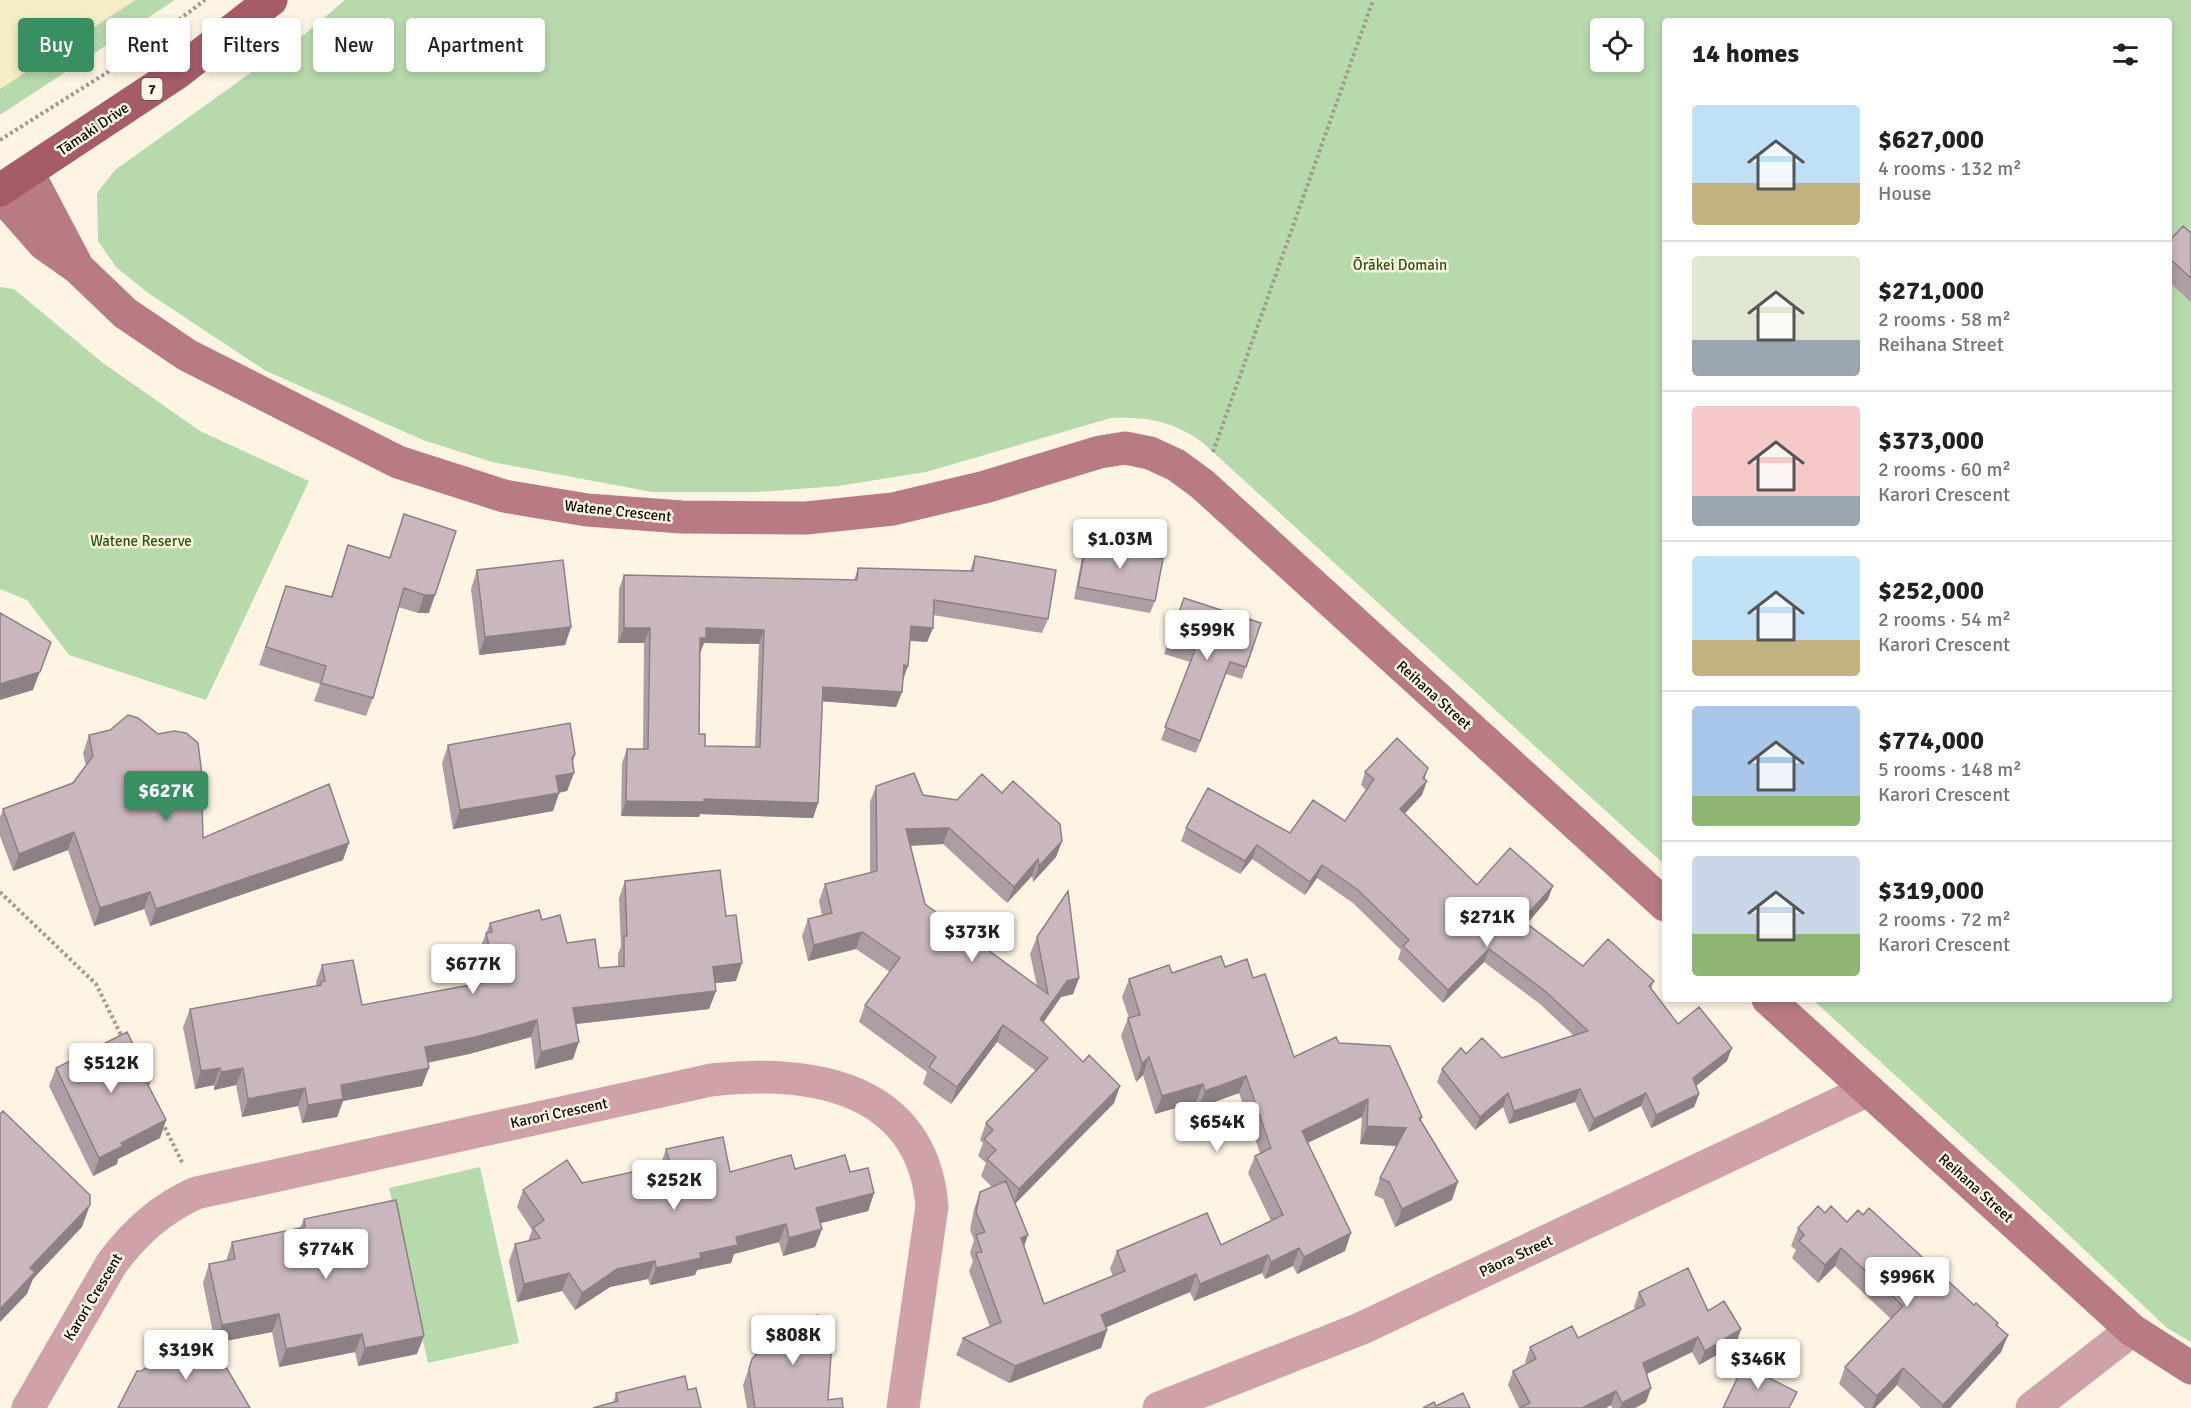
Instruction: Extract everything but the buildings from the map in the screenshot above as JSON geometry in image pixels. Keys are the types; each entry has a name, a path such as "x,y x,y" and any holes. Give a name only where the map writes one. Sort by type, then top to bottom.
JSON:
{"main road":[{"name":"Tāmaki Drive","path":"0,192 177,72 271,0"}],"street":[{"name":"Watene Crescent","path":"28,173 78,268"},
{"name":"Watene Crescent","path":"0,192 44,244 78,268 125,313 187,355 398,462 504,496 587,510 682,517 806,518 893,509 985,487 1100,452 1125,448 1150,453 1176,465 1202,484"},
{"name":"Reihana Street","path":"1202,484 1662,902"},
{"name":"Reihana Street","path":"1771,1002 2132,1330 2191,1368"},
{"name":"Karori Crescent","path":"28,1408 112,1263 128,1241 170,1205 196,1192 711,1080 783,1076 844,1089 871,1102 892,1117 922,1156 930,1181 932,1206 903,1408"},
{"name":"Pāora Street","path":"1159,1408 1360,1329 1868,1090"},
{"path":"2032,1408 2132,1330"}],"path":[{"path":"0,140 119,64 205,0"},
{"path":"1202,484 1373,0"},
{"path":"0,892 96,984 126,1047"},
{"path":"161,1120 196,1192"}],"green space":[{"path":"135,0 175,0 148,18 108,18"},
{"name":"Ōrākei Domain","path":"345,0 2191,0 2191,1342 2167,1328 1815,1002 2172,1002 2172,18 1662,18 1662,862 1202,442 1180,429 1137,418 1111,418 926,472 838,486 757,492 652,492 492,462 423,440 266,371 148,293 116,267 98,241 97,193 115,170 252,72 301,72 301,37 313,27 313,72 394,72 394,18 324,18"},
{"path":"106,19 106,45 94,53 94,27"},
{"path":"26,72 65,72 0,115 0,89"},
{"name":"Watene Reserve","path":"0,287 14,289 103,363 200,431 309,481 206,700 69,655 27,600 0,589"},
{"path":"480,1167 519,1343 428,1363 389,1188"}],"sand":[{"path":"0,0 135,0 94,27 94,18 18,18 18,72 26,72 0,89"}]}
